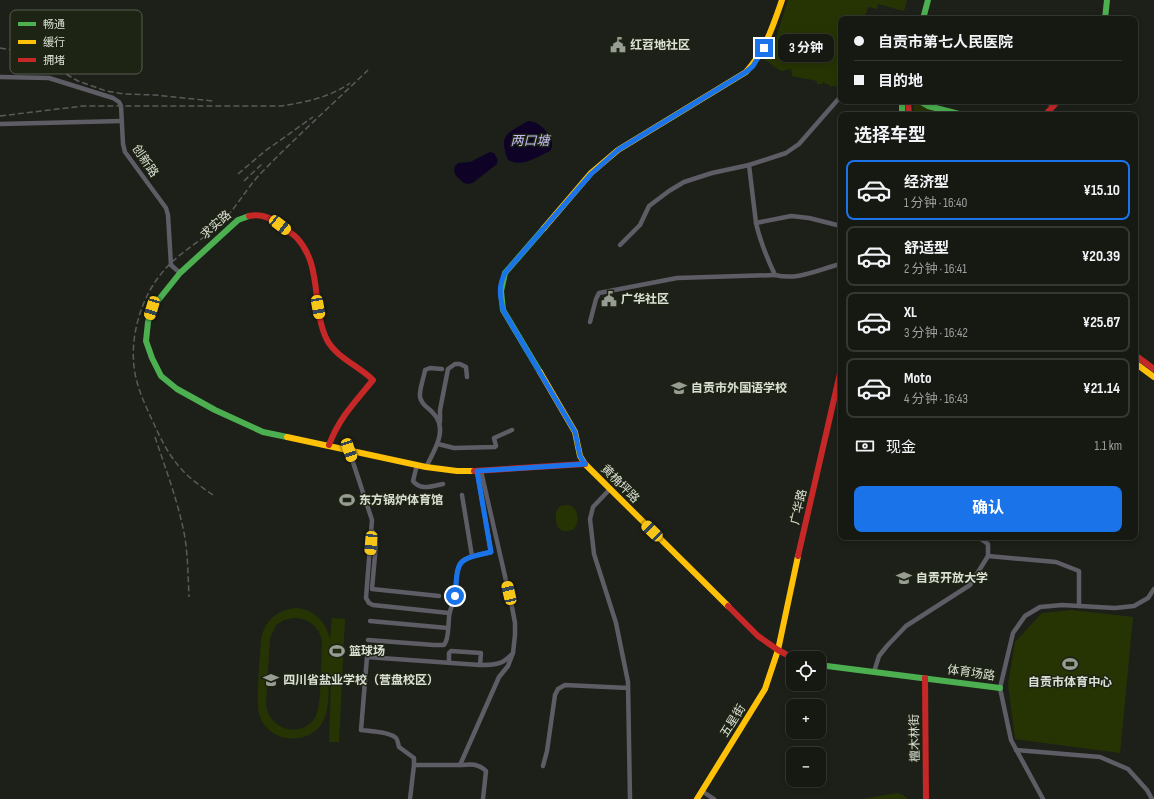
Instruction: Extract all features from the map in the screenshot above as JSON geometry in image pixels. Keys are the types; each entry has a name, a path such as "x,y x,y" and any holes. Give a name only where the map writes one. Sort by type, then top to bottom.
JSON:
{"street":[{"path":"585,464 580,456 575,432 503,310 500,295 500,283 505,273 591,174 618,150 746,72 753,66 768,40 782,0"},
{"path":"925,16 928,0"},
{"path":"1105,16 1107,0"},
{"name":"创新路","path":"0,78 49,78 113,98 119,102 121,106 123,144 125,152 166,208 168,215 171,265 180,273"},
{"path":"620,245 640,225 649,206 669,191 684,182 749,165 786,153 800,144 838,100"},
{"path":"924,104 951,112"},
{"path":"1048,112 1055,104"},
{"path":"0,124 122,121"},
{"path":"749,165 759,236 769,264 776,275"},
{"name":"求实路","path":"260,214 271,218 298,238 310,263 320,321 329,343 367,373 373,380 343,416 335,429 329,445 263,432 216,410 177,388 161,376 146,342 148,322 152,308 180,273 238,220 248,215 260,214"},
{"path":"756,223 792,216 809,218 838,225"},
{"path":"590,322 599,293 677,278 776,275 785,277 796,276 818,272 838,265"},
{"path":"1138,357 1154,369"},
{"path":"426,467 438,444 440,435 440,410 448,369 456,364 460,364 466,368 467,377"},
{"path":"1138,365 1154,377"},
{"path":"440,424 433,413 422,403 420,395 425,370 430,368 442,369"},
{"name":"广华路","path":"778,650 786,608 838,383"},
{"path":"438,444 454,448 495,447 494,438 512,430"},
{"name":"黄桷坪路","path":"329,445 426,467 457,471 479,471 585,464 758,636 778,650"},
{"path":"349,450 372,520 366,598 369,603 373,605 449,613"},
{"path":"417,465 413,482 417,486 425,487 442,484"},
{"path":"368,640 444,645 447,642 449,613 455,596 457,571 464,560 472,556 491,552 479,471"},
{"path":"460,766 499,677 508,666 513,653 515,635 512,607 479,471"},
{"path":"610,489 596,502 591,512 592,543 596,564 616,623 628,688 630,799"},
{"path":"462,495 472,556"},
{"path":"372,527 376,544 372,589 438,596"},
{"path":"874,672 880,656 886,646 897,634 920,616 970,585 988,556 988,544 982,540"},
{"path":"988,556 1056,562 1079,571 1079,606"},
{"path":"1000,688 1013,633 1025,616 1040,607 1062,605 1115,608 1134,606 1148,598 1154,590"},
{"path":"370,621 448,628"},
{"path":"778,650 786,654"},
{"name":"五星街","path":"697,799 765,689 773,670 778,650"},
{"path":"449,663 449,653 451,651 481,653 480,665"},
{"path":"410,799 414,758 399,747 398,740 395,736 361,730 367,657 496,665 505,661 513,653"},
{"name":"体育场路","path":"826,666 1000,688 1011,740 1043,799"},
{"name":"檀木林街","path":"926,678 926,799"},
{"path":"543,766 547,751 555,695 558,689 565,685 628,688"},
{"path":"1016,750 1100,757 1128,769 1147,790 1152,799"},
{"path":"414,764 460,766 472,764 481,766 486,771 483,799"},
{"path":"702,791 714,799"}],"green space":[{"path":"788,0 907,0 904,11 878,4 877,9 868,7 865,16 838,16 838,87 831,86 823,82 822,84 817,84 817,81 792,76 791,69 781,71 765,60 775,41"},
{"path":"914,104 920,104 943,112 915,112"},
{"path":"560,506 572,506 578,519 574,529 564,531 557,525 556,512"},
{"path":"290,609 303,609 314,614 323,622 330,639 332,618 345,619 339,742 329,742 331,683 329,683 326,714 322,723 316,730 308,735 299,738 280,736 265,726 260,717 258,690 261,640 265,627 273,617","holes":["298,618 304,619 312,624 319,632 321,637 321,680 316,716 303,728 295,730 286,729 272,720 266,703 270,638 276,625 284,620"]},
{"name":"自贡市体育中心","path":"1072,610 1133,617 1120,753 1015,739 1008,685 1015,642 1042,613"},
{"path":"897,793 908,799 862,799"}],"water":[{"name":"两口塘","path":"528,121 539,124 552,138 552,147 550,151 529,161 519,163 508,160 504,145 506,136"},
{"path":"490,152 494,153 498,160 497,164 474,182 469,184 464,183 456,176 454,171 455,166 458,163 470,162"}],"railway":[{"path":"0,48 10,50"},
{"path":"213,495 191,479 175,462 160,437 143,398 137,382 133,354 134,340 141,311 153,285 168,266 216,228 263,171 368,70"},
{"path":"66,74 78,81 106,91 124,94 155,95 213,101"},
{"path":"0,116 83,106 281,106 325,96 350,83"},
{"path":"238,174 265,151 313,117"},
{"path":"244,181 263,163"},
{"path":"155,437 172,487 185,538 189,597"}],"traffic: fast":[{"path":"924,16 928,0"},
{"path":"1105,16 1107,0"},
{"path":"902,104 902,112"},
{"path":"924,104 951,112"},
{"path":"249,216 238,220 180,273 152,308 148,322 146,341 161,376 177,389 215,410 263,432 287,437"},
{"path":"540,372 503,310 501,291 505,273 544,228"},
{"path":"826,666 1000,688"}],"traffic: slow":[{"path":"544,228 591,173 618,150 746,72 753,64 763,47 772,29 782,0"},
{"path":"1138,365 1154,377"},
{"path":"540,372 575,432 580,456 585,464 728,606"},
{"path":"287,437 426,467 457,471 474,471"},
{"path":"697,799 765,689 778,650 798,556"}],"traffic: jam":[{"path":"908,104 909,112"},
{"path":"1048,112 1055,104"},
{"path":"249,216 259,215 267,217 297,238 305,249 314,274 319,314 322,328 327,340 336,352 373,380 343,418 329,445"},
{"path":"1138,357 1154,369"},
{"path":"798,556 838,382"},
{"path":"474,471 585,464"},
{"path":"728,606 758,636 786,654"},
{"path":"925,678 926,799"}],"place":[{"name":"红苕地社区","path":"618,45"},
{"name":"广华社区","path":"609,299"},
{"name":"自贡市外国语学校","path":"679,388"},
{"name":"东方锅炉体育馆","path":"347,500"},
{"name":"自贡开放大学","path":"904,578"},
{"name":"篮球场","path":"337,651"},
{"name":"自贡市体育中心","path":"1070,664"},
{"name":"四川省盐业学校（营盘校区）","path":"271,680"}],"route":[{"path":"455,596 457,571 460,564 468,557 491,552 477,471 585,464 580,456 575,432 503,310 500,295 500,283 505,273 591,174 618,150 746,72 753,66 764,48"}]}
